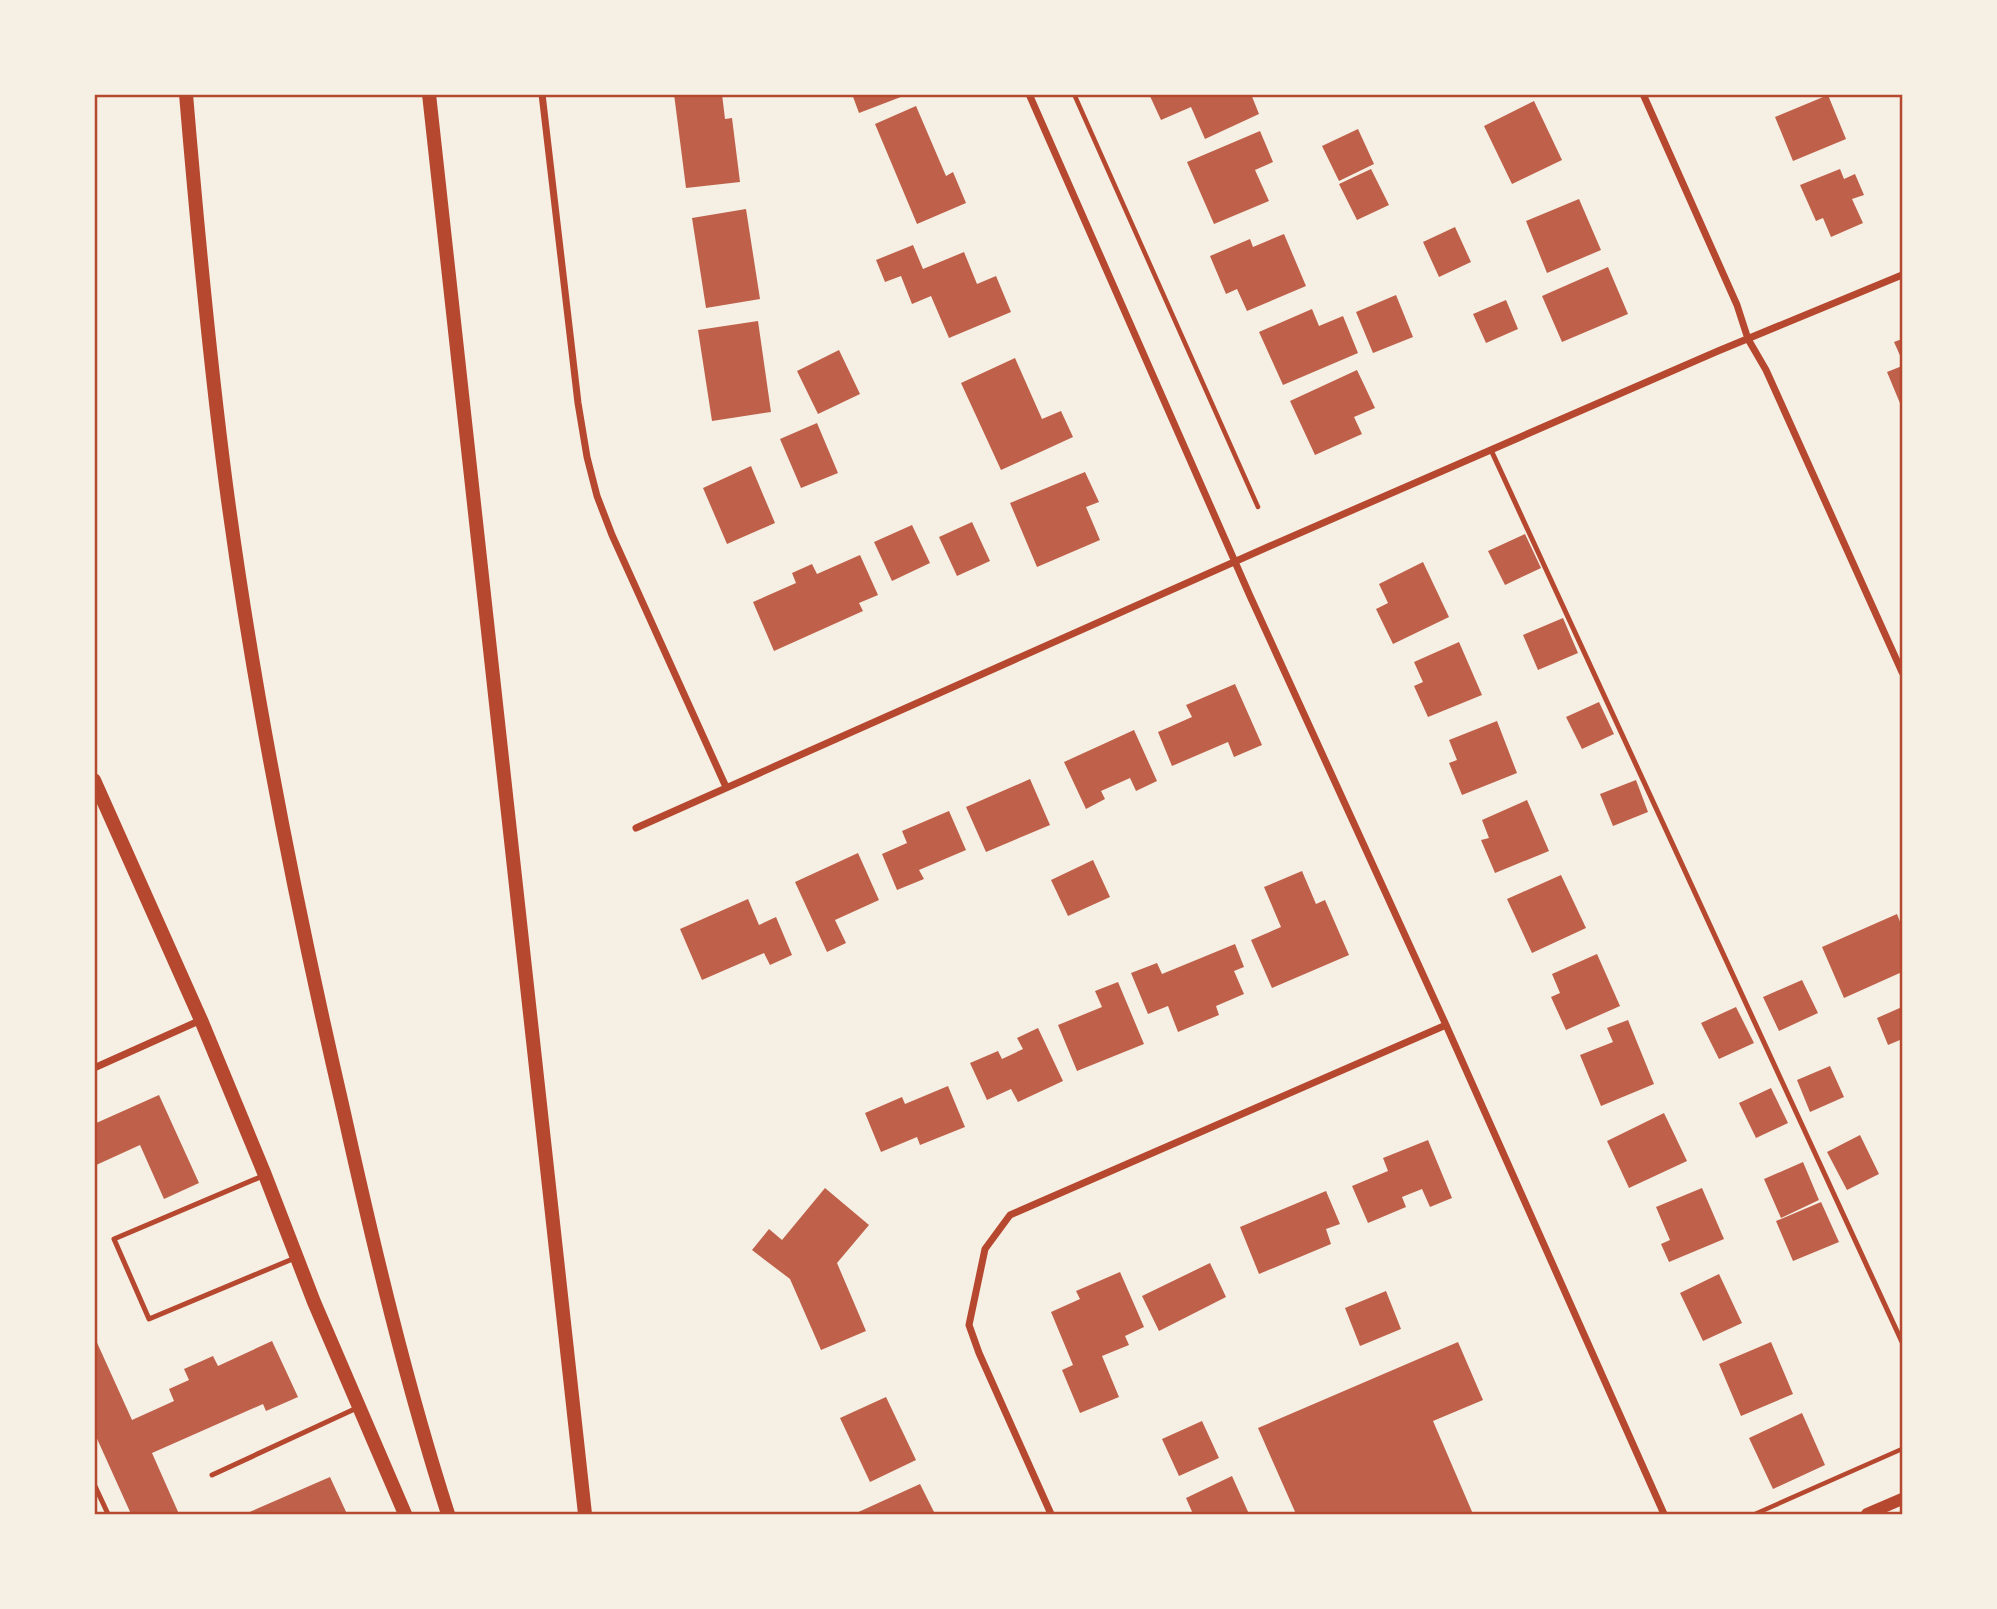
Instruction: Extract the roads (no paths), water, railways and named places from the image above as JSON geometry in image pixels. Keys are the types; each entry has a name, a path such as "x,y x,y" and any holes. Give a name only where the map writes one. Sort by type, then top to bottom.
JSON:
{"main road":[{"path":"186,94 203,299 225,474 277,804 357,1170 407,1374 448,1514"},
{"path":"429,98 585,1514"},
{"path":"94,780 201,1020 297,1258 405,1514"}],"street":[{"path":"542,94 578,403 597,496 726,787"},
{"path":"1028,94 1664,1514"},
{"path":"1643,94 1737,305 1748,339 1766,370 1902,672"},
{"path":"636,828 1491,450 1902,275"},
{"path":"94,1068 201,1020"},
{"path":"1051,1514 969,1325 985,1249 1010,1215 1446,1026"},
{"path":"1867,1514 1902,1499"}],"lane":[{"path":"1491,450 1902,1342"},
{"path":"265,1175 114,1239 149,1319 297,1258"},
{"path":"212,1475 359,1407"},
{"path":"94,1483 108,1514"}]}
